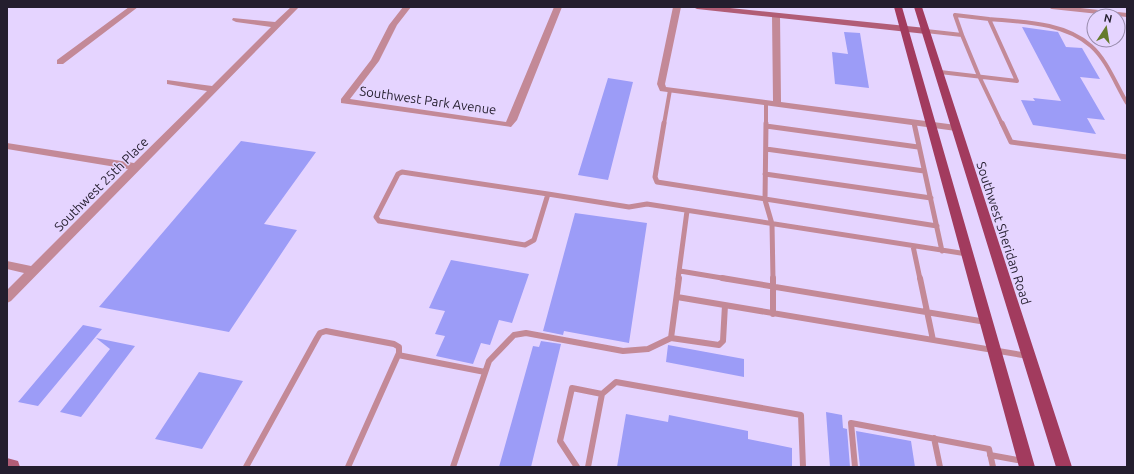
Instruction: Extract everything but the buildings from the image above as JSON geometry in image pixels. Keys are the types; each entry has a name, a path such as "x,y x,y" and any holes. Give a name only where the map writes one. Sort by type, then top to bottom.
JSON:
{"main road":[{"path":"898,7 1026,464"},
{"name":"Southwest Sheridan Road","path":"918,7 940,72 956,128 1064,467"}],"street":[{"path":"60,62 134,7"},
{"name":"Southwest 25th Place","path":"7,298 295,7"},
{"name":"Southwest Park Avenue","path":"407,7 393,25 375,61 344,101 508,125 512,120 558,7"},
{"path":"677,7 661,84 663,89 956,128"},
{"path":"697,7 926,31"},
{"path":"776,15 777,104"},
{"path":"236,20 277,25"},
{"path":"170,82 214,88"},
{"path":"7,146 136,167"},
{"path":"7,265 34,270"},
{"path":"7,466 12,467"}],"lane":[{"path":"1052,7 1127,15"},
{"path":"1127,103 1092,47 1071,33 1053,26 955,15 979,76 1011,142 1127,157"},
{"path":"940,72 1017,80 989,18"},
{"path":"926,31 962,35"},
{"path":"670,90 655,177 657,182 937,226"},
{"path":"766,103 765,200 772,224 773,314"},
{"path":"914,122 918,147 942,251"},
{"path":"766,126 918,147"},
{"path":"766,149 924,171"},
{"path":"548,194 534,240 525,246 379,221 376,217 398,174 402,172 548,194 629,207 647,204 967,254"},
{"path":"765,174 930,198"},
{"path":"671,338 687,210"},
{"path":"914,246 933,340"},
{"path":"680,270 986,322"},
{"path":"677,297 1029,356"},
{"path":"453,467 485,372 493,356 510,339 519,333 623,351 651,349 671,338 713,346 719,345 723,341 725,305"},
{"path":"246,467 320,333 326,331 394,344 399,347 398,355 348,467"},
{"path":"398,355 485,372"},
{"path":"588,467 602,394 616,382 801,415 803,467"},
{"path":"577,467 560,441 572,388 602,394"},
{"path":"855,467 851,423 989,449 993,467"},
{"path":"934,438 940,467"},
{"path":"990,455 1026,464"}]}
